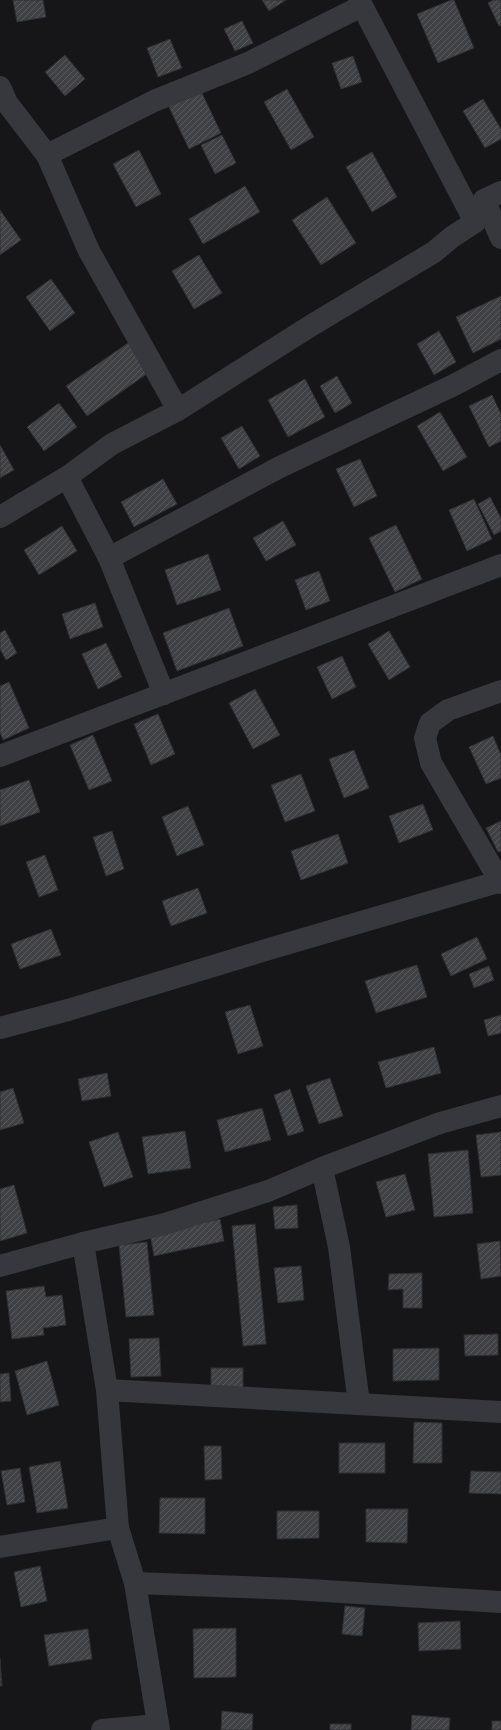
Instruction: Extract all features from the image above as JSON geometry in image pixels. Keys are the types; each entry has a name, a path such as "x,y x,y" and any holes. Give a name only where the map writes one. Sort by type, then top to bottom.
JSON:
{"street":[{"path":"47,155 154,101 248,63 361,3 475,222"},
{"path":"0,87 7,103 47,155 89,250 178,410"},
{"path":"0,517 67,477 112,444 178,410 312,325 434,252 452,237 475,222 492,196"},
{"path":"492,196 501,238"},
{"path":"109,558 280,467 454,385 501,360"},
{"path":"67,477 109,558 164,694"},
{"path":"0,756 501,565"},
{"path":"0,1028 68,1010 269,948 501,882 431,763 426,738 430,723 448,710 501,691"},
{"path":"0,1266 83,1243 165,1224 268,1191 322,1168 440,1122 501,1106"},
{"path":"322,1168 339,1247 359,1404"},
{"path":"83,1243 107,1390 118,1528 135,1583 159,1728 102,1730"},
{"path":"107,1390 501,1412"},
{"path":"0,1547 118,1528"},
{"path":"135,1583 294,1589 501,1602"}],"building":[{"path":"13,0 43,0 46,17 17,22"},
{"path":"262,0 286,0 269,11"},
{"path":"454,0 474,48 438,63 417,14"},
{"path":"493,0 501,0 501,26 499,26 488,3"},
{"path":"242,21 253,43 235,51 224,29"},
{"path":"170,39 182,68 158,77 147,48"},
{"path":"65,55 85,79 65,96 45,72"},
{"path":"353,56 362,82 341,89 332,63"},
{"path":"200,89 221,133 189,149 168,105"},
{"path":"287,89 314,137 291,150 264,102"},
{"path":"483,99 501,129 501,139 485,148 463,111"},
{"path":"222,135 236,163 215,174 201,145"},
{"path":"139,150 161,194 136,207 113,164"},
{"path":"372,152 397,197 372,212 346,167"},
{"path":"245,186 260,212 203,244 189,219"},
{"path":"327,197 356,243 321,265 292,220"},
{"path":"0,210 21,240 0,255"},
{"path":"199,255 222,293 194,309 172,271"},
{"path":"51,279 75,313 50,331 26,297"},
{"path":"501,296 501,339 473,353 456,317"},
{"path":"439,331 456,362 434,375 417,344"},
{"path":"128,343 148,373 87,416 66,386"},
{"path":"337,376 352,403 335,413 320,386"},
{"path":"305,379 325,417 288,437 268,400"},
{"path":"492,395 501,414 501,441 489,447 469,406"},
{"path":"59,403 77,427 44,451 27,427"},
{"path":"440,412 467,457 443,471 417,426"},
{"path":"242,426 260,456 239,469 221,438"},
{"path":"0,445 14,470 0,478"},
{"path":"360,459 377,496 354,507 336,469"},
{"path":"163,479 177,504 134,527 121,502"},
{"path":"490,497 501,518 501,531 494,535 478,504"},
{"path":"474,499 492,539 467,551 449,510"},
{"path":"283,521 296,545 266,561 253,538"},
{"path":"396,525 422,579 395,592 369,538"},
{"path":"62,526 77,551 39,575 24,550"},
{"path":"208,554 221,590 177,605 165,570"},
{"path":"319,571 330,601 306,610 295,580"},
{"path":"95,603 103,627 70,639 62,614"},
{"path":"229,608 243,646 177,671 163,633"},
{"path":"5,630 17,653 6,660 0,649 0,633"},
{"path":"389,631 410,667 389,680 368,644"},
{"path":"106,643 122,677 98,689 82,654"},
{"path":"342,656 356,687 332,699 317,667"},
{"path":"9,682 29,728 3,740 0,732 0,686"},
{"path":"255,689 280,735 253,749 229,703"},
{"path":"158,714 175,754 151,765 134,724"},
{"path":"93,735 112,781 89,790 70,745"},
{"path":"493,736 501,755 501,778 486,784 469,747"},
{"path":"354,750 369,788 344,798 329,759"},
{"path":"301,774 315,811 285,822 271,785"},
{"path":"29,780 40,812 0,826 0,790"},
{"path":"423,804 433,830 399,843 389,816"},
{"path":"188,806 204,845 177,856 162,817"},
{"path":"501,821 501,851 498,852 486,828"},
{"path":"112,831 124,869 106,876 93,837"},
{"path":"338,834 348,863 301,880 291,851"},
{"path":"45,855 58,890 39,897 26,862"},
{"path":"198,888 207,913 171,926 162,901"},
{"path":"51,929 61,955 20,969 11,944"},
{"path":"477,937 487,959 451,976 441,954"},
{"path":"417,965 427,997 376,1013 365,981"},
{"path":"489,966 494,980 474,988 469,974"},
{"path":"250,1005 263,1046 238,1054 225,1012"},
{"path":"501,1015 501,1033 488,1036 484,1020"},
{"path":"434,1047 441,1073 386,1088 378,1062"},
{"path":"107,1073 111,1096 82,1101 78,1079"},
{"path":"330,1078 343,1116 319,1124 306,1086"},
{"path":"13,1088 24,1123 0,1130 0,1092"},
{"path":"290,1089 304,1131 288,1136 274,1095"},
{"path":"262,1108 271,1140 225,1152 217,1120"},
{"path":"185,1131 191,1168 148,1174 142,1137"},
{"path":"118,1132 133,1177 104,1187 89,1142"},
{"path":"501,1132 501,1175 481,1177 476,1135"},
{"path":"468,1150 473,1213 434,1217 428,1154"},
{"path":"405,1174 415,1210 386,1217 376,1182"},
{"path":"14,1185 27,1233 0,1241 0,1189"},
{"path":"297,1205 298,1228 275,1229 273,1207"},
{"path":"220,1219 224,1241 154,1256 150,1234"},
{"path":"255,1224 266,1344 243,1346 232,1226"},
{"path":"500,1241 501,1276 481,1279 477,1244"},
{"path":"147,1242 154,1315 126,1317 119,1245"},
{"path":"301,1266 304,1300 278,1303 274,1268"},
{"path":"422,1273 422,1308 403,1308 403,1289 388,1290 389,1274"},
{"path":"44,1286 46,1297 62,1295 66,1325 43,1328 44,1335 12,1339 6,1291"},
{"path":"498,1334 498,1355 465,1356 464,1335"},
{"path":"159,1338 161,1376 131,1377 129,1339"},
{"path":"439,1348 439,1380 393,1381 393,1349"},
{"path":"47,1361 59,1405 27,1415 15,1371"},
{"path":"211,1368 243,1368 243,1390 211,1390"},
{"path":"9,1373 11,1401 0,1402 0,1374"},
{"path":"414,1422 442,1423 442,1463 413,1463"},
{"path":"339,1443 385,1443 385,1473 339,1473"},
{"path":"204,1446 221,1446 222,1479 205,1480"},
{"path":"60,1461 68,1508 37,1513 29,1467"},
{"path":"20,1468 25,1502 7,1505 1,1471"},
{"path":"471,1471 501,1472 501,1494 469,1493"},
{"path":"160,1498 205,1498 205,1534 159,1533"},
{"path":"366,1509 408,1509 407,1543 366,1542"},
{"path":"277,1511 319,1511 319,1538 277,1539"},
{"path":"40,1566 47,1601 21,1607 14,1572"},
{"path":"345,1606 365,1608 362,1636 342,1634"},
{"path":"460,1621 461,1649 419,1651 418,1623"},
{"path":"236,1628 236,1677 194,1678 193,1629"},
{"path":"88,1629 92,1659 49,1666 44,1635"},
{"path":"0,1658 2,1686 0,1686"},
{"path":"222,1711 253,1714 252,1730 221,1730"},
{"path":"412,1715 450,1718 449,1730 411,1730"},
{"path":"492,1721 501,1721 501,1730 492,1730"},
{"path":"330,1724 351,1724 351,1730 330,1730"}]}
